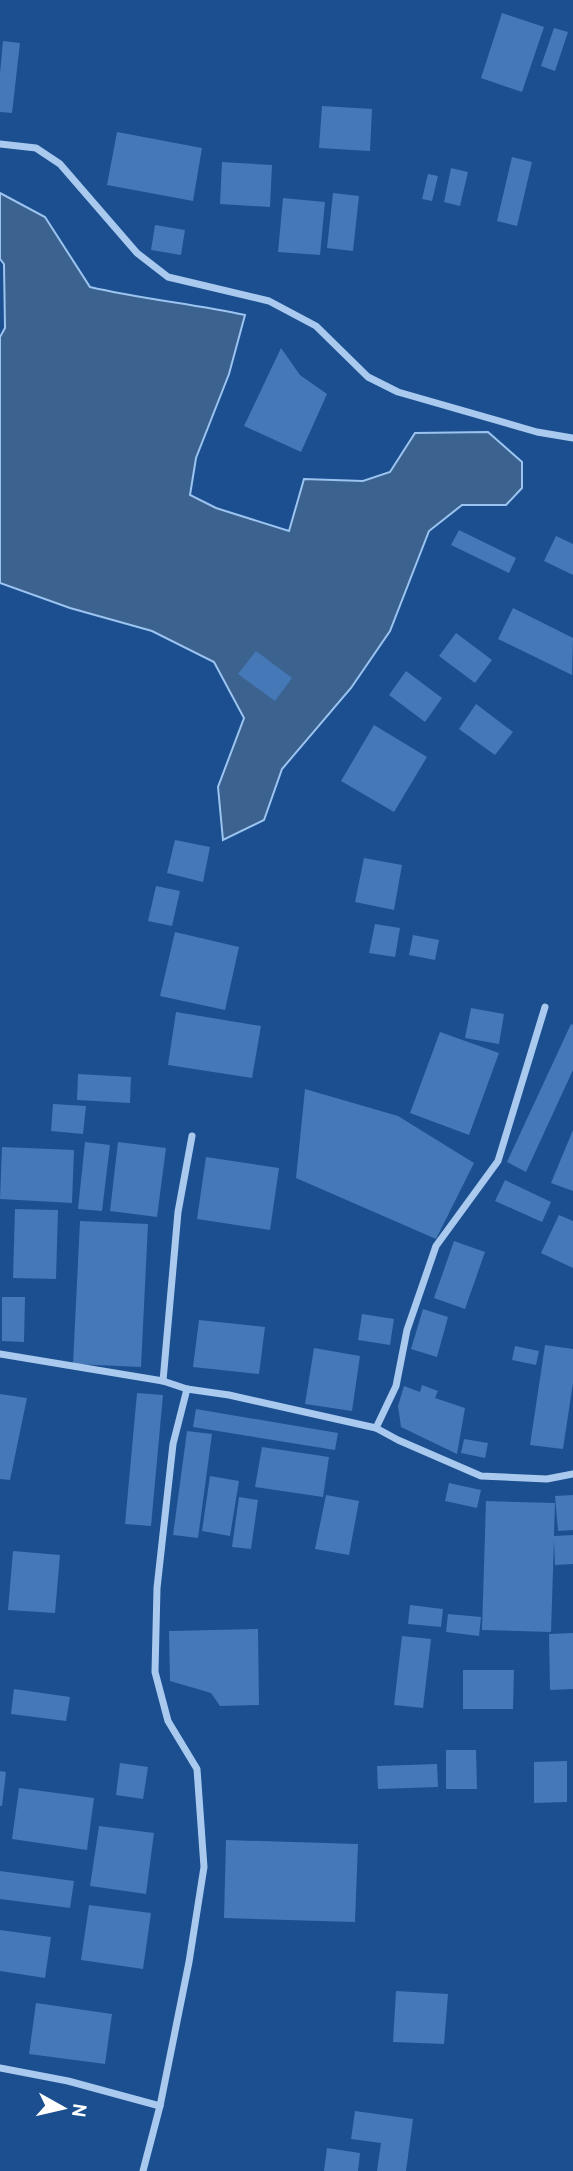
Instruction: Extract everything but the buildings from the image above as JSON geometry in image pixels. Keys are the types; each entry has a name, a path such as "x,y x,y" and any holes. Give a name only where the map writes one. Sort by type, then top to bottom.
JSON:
{"street":[{"path":"0,144 36,148 60,164 137,253 168,277 269,301 316,326 368,377 398,392 537,432 573,438"},
{"path":"376,1428 396,1386 407,1330 436,1246 498,1161 545,1007"},
{"path":"163,1381 178,1212 192,1136"},
{"path":"0,1354 163,1381 187,1389 229,1395 376,1428 481,1476 547,1479 573,1474"},
{"path":"144,2171 189,1962 204,1867 197,1769 168,1721 155,1672 157,1588 173,1444 187,1389"},
{"path":"0,2068 68,2081 160,2106"}],"water":[{"path":"0,193 45,217 90,287 245,315 229,374 196,458 190,495 216,508 289,531 304,479 363,481 390,472 415,433 488,432 522,462 522,488 506,505 462,505 429,531 390,631 351,688 282,769 264,820 223,840 218,787 244,718 214,662 152,631 70,608 0,583 0,337 5,328 4,264 0,259"}]}
